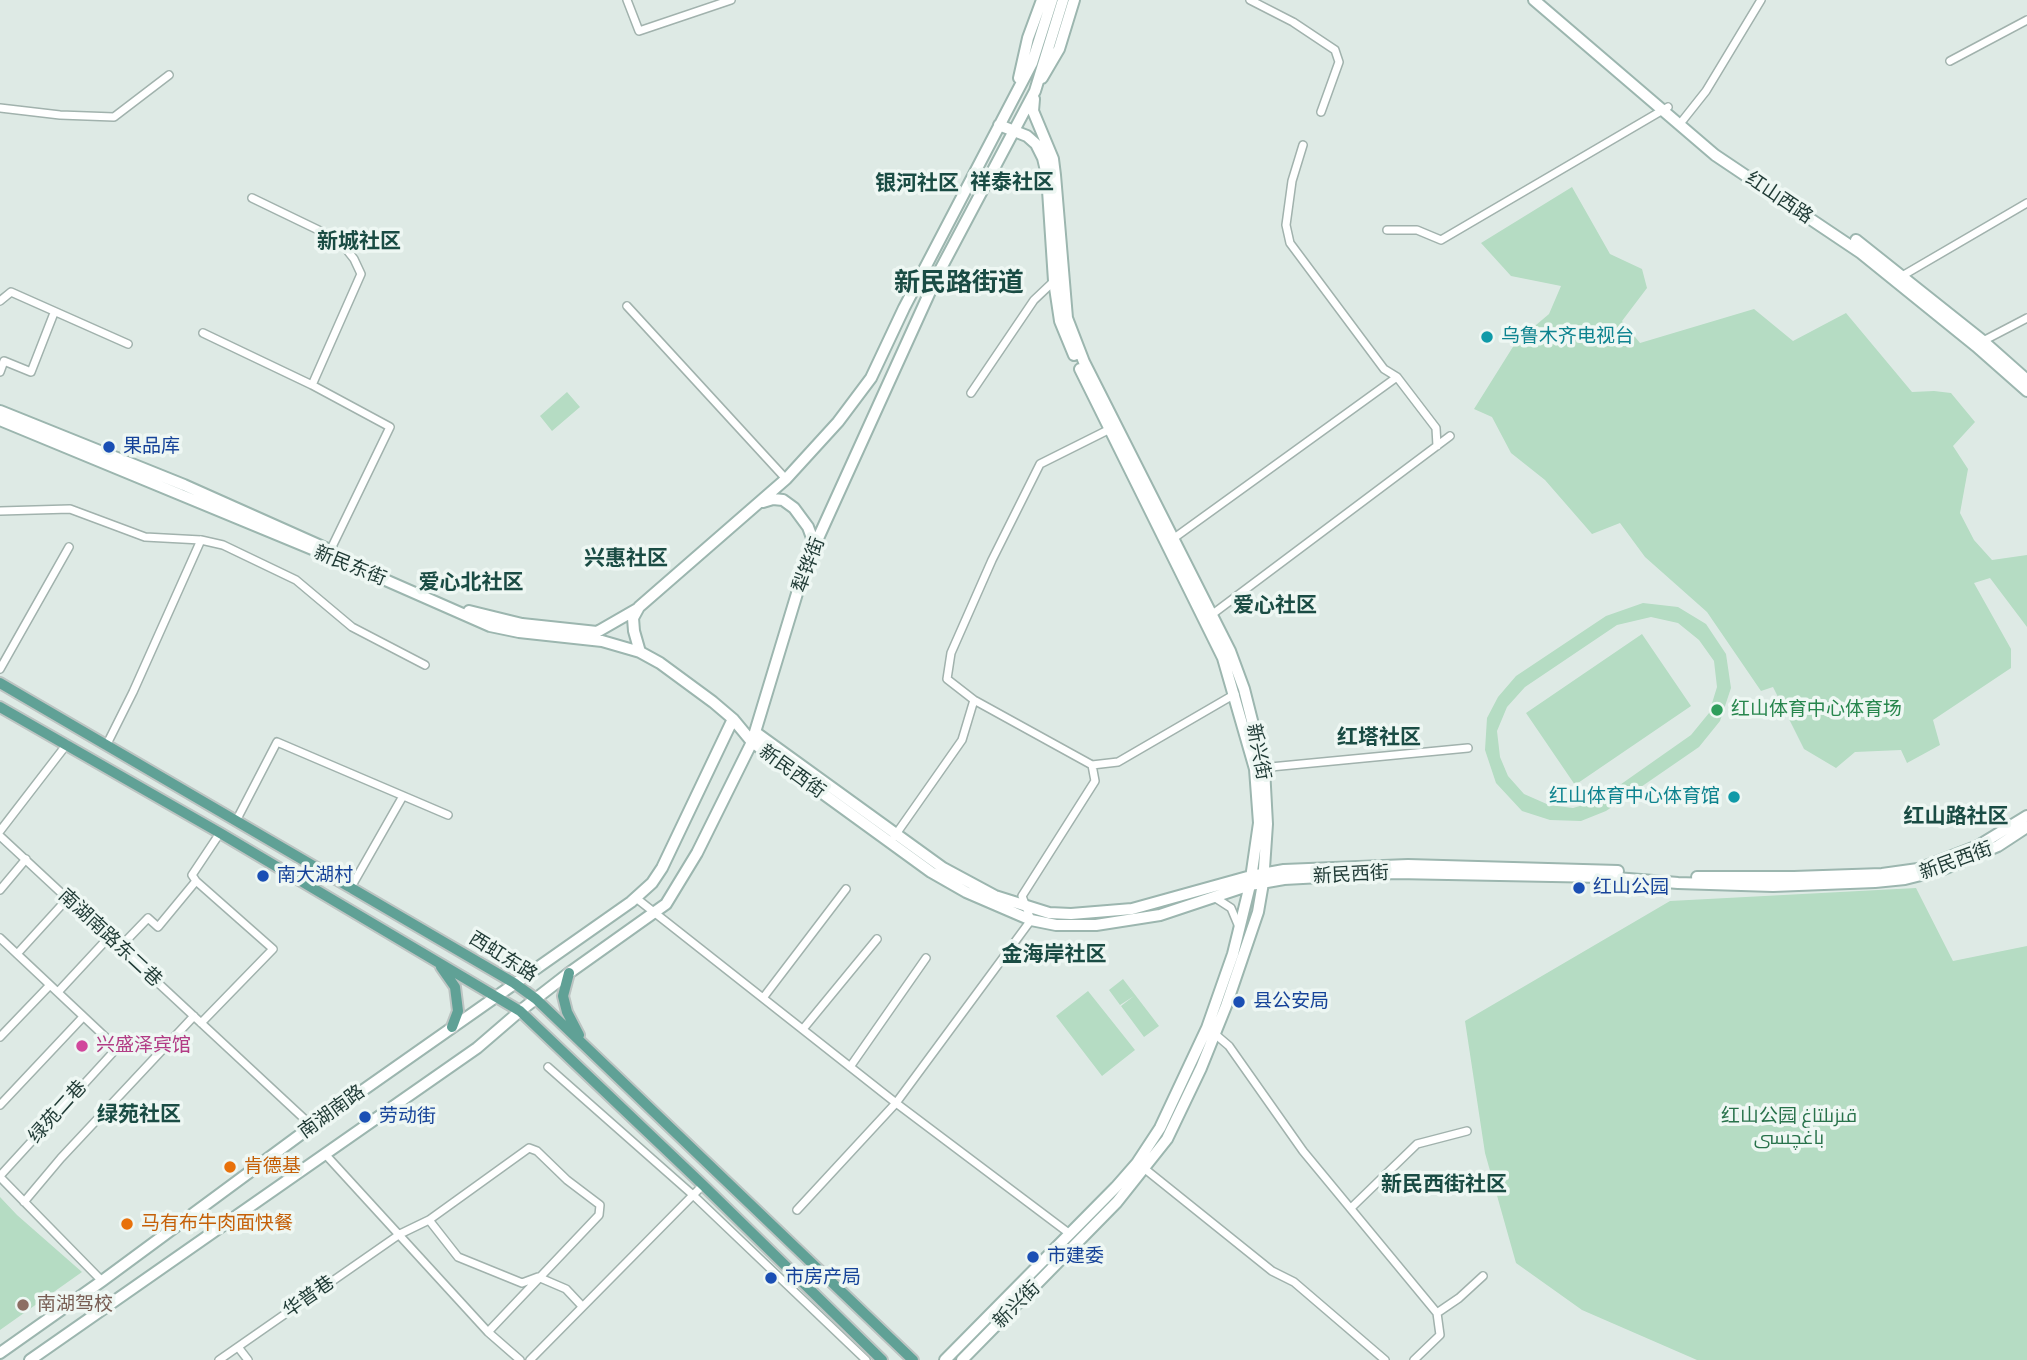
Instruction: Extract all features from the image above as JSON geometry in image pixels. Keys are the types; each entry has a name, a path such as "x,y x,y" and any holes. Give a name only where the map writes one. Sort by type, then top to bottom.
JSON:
{"main road":[{"path":"1014,96 1028,38 1042,0"},
{"path":"1036,65 1052,0"},
{"path":"640,652 633,618 639,607 786,479 838,422 871,377 1014,96 1036,65 1063,0"},
{"path":"1035,91 1059,49 1074,0"},
{"name":"红山西路","path":"1534,0 1720,151 1866,247 2027,380"},
{"name":"红山西路","path":"1541,0 1666,108 1715,155 1861,253 2027,391"},
{"name":"犁铧街","path":"520,1011 666,904 697,853 753,737 805,567 938,274 1035,91 1036,65"},
{"name":"新兴街","path":"962,1360 1117,1202 1167,1139 1215,1034 1258,912 1267,824 1244,689 1230,651 1208,617 1170,541 1084,362 1067,318 1055,175 1052,159 1033,111 1035,91"},
{"name":"新兴街","path":"999,125 1027,136 1036,144 1043,158 1047,175 1054,281 1060,321 1078,365 1110,429 1170,541"},
{"name":"新民东街","path":"0,411 184,485 490,626 602,641 640,652 660,663 733,719"},
{"name":"新民东街","path":"0,420 494,619 597,632 639,607"},
{"path":"758,503 773,499 783,500 794,508 808,527 815,546"},
{"name":"新兴街","path":"945,1360 1137,1163 1160,1128 1207,1028 1240,928 1251,881 1259,823 1259,768 1208,617"},
{"name":"西虹东路","path":"0,683 514,983 536,999 913,1360"},
{"name":"西虹东路","path":"0,707 220,833 520,1011 882,1360"},
{"path":"495,996 636,898 652,883 662,868 733,719"},
{"name":"新民西街","path":"733,719 753,737 893,839 931,872 966,892 1031,920 1056,925 1096,925 1160,915 1251,881"},
{"name":"新民西街","path":"893,839 967,883 1026,907 1049,913 1071,914 1132,909 1315,868 1408,865 1603,869 1683,877 1882,874 1918,869 1952,857 2003,833 2027,816"},
{"name":"新民西街","path":"1263,878 1396,873 1604,877 1773,886 1875,882 1905,879 1941,870 1997,846 2027,827"},
{"path":"440,964 455,986 458,1011 452,1027"},
{"path":"569,973 563,996 566,1012 583,1043"},
{"name":"南湖南路","path":"0,1353 495,996"},
{"name":"南湖南路","path":"30,1360 477,1048 520,1011"}],"street":[{"path":"627,0 639,31 731,0"},
{"path":"1250,0 1293,22 1335,50 1339,62 1321,112"},
{"path":"1683,120 1706,91 1760,0"},
{"path":"1950,61 2027,20"},
{"path":"0,108 60,115 114,117 169,75"},
{"path":"1387,230 1417,230 1441,240 1666,108"},
{"path":"1303,145 1292,181 1286,225 1290,243 1384,369 1396,377 1436,428 1437,446"},
{"path":"252,198 339,240 362,274 312,385"},
{"path":"1902,276 2027,203"},
{"path":"971,393 1034,300 1054,281"},
{"path":"0,300 11,292 128,344"},
{"path":"627,306 786,479"},
{"path":"0,372 4,361 31,372 54,313"},
{"path":"1983,341 2027,318"},
{"path":"203,332 312,385 390,427 328,553"},
{"path":"1170,541 1396,377"},
{"path":"1110,429 1040,464 992,560 951,653 947,679 974,700 1092,765 1118,762 1235,694"},
{"path":"1208,617 1450,436"},
{"path":"0,511 70,509 145,537 201,540 223,545 296,580 352,627 425,665"},
{"path":"106,746 201,540"},
{"path":"0,669 69,547"},
{"path":"893,839 962,740 974,700"},
{"path":"236,821 276,742 448,816"},
{"path":"0,833 67,744"},
{"path":"1259,768 1468,747"},
{"path":"797,1210 896,1103 1031,920 1022,896 1095,781 1092,765"},
{"path":"351,889 403,796"},
{"name":"南湖南路东二巷","path":"0,833 312,1126"},
{"path":"201,1023 273,949 192,875 220,833"},
{"path":"0,890 26,859"},
{"path":"120,947 148,918 158,927 196,881"},
{"path":"763,998 846,889"},
{"path":"1213,897 1231,908 1240,928"},
{"path":"17,954 68,898"},
{"path":"636,898 896,1103 1070,1234"},
{"path":"58,992 108,937"},
{"path":"0,938 83,1017 0,1105"},
{"path":"803,1030 877,939"},
{"path":"850,1066 926,958"},
{"path":"0,1037 50,985"},
{"path":"24,1202 61,1158 194,1016"},
{"name":"绿苑二巷","path":"0,1177 117,1048 83,1017"},
{"path":"1215,1034 1229,1046 1303,1151 1437,1313 1440,1335 1414,1360"},
{"path":"548,1067 693,1195 866,1360"},
{"path":"1351,1208 1418,1143 1467,1131"},
{"name":"华普巷","path":"219,1360 400,1234 429,1220 529,1148 537,1151 566,1180 600,1205 599,1215 538,1277"},
{"path":"325,1154 488,1332 520,1360"},
{"path":"1145,1169 1272,1270 1294,1282 1385,1360"},
{"path":"0,1177 102,1281"},
{"path":"530,1360 703,1185"},
{"path":"429,1220 458,1257 522,1283 538,1277 566,1289 582,1306"},
{"path":"1437,1313 1459,1298 1483,1276"},
{"path":"488,1332 538,1277"},
{"path":"238,1347 248,1360"}],"green space":[{"path":"1572,187 1610,254 1642,269 1647,288 1622,321 1640,343 1754,309 1793,341 1846,313 1912,392 1951,393 1975,422 1953,446 1968,469 1960,513 1974,540 1992,560 2027,555 2027,627 1990,578 1974,583 2011,649 2011,668 1933,720 1940,745 1907,763 1901,750 1855,752 1836,768 1804,749 1773,687 1761,691 1707,612 1645,557 1620,523 1592,534 1545,480 1511,453 1492,417 1474,409 1516,342 1549,314 1561,286 1511,276 1481,243"},
{"path":"567,392 580,407 552,431 540,416"},
{"name":"红山体育中心体育场","path":"1643,603 1678,607 1706,624 1726,654 1731,688 1720,721 1699,747 1606,811 1581,821 1550,820 1522,811 1496,783 1485,750 1487,718 1498,697 1516,676 1606,616","holes":["1651,617 1678,623 1699,640 1714,661 1717,687 1709,713 1691,735 1597,801 1573,808 1549,805 1524,794 1508,776 1500,757 1497,731 1507,707 1525,687 1617,625"]},
{"path":"1642,634 1691,706 1575,785 1526,713"},
{"name":"红山公园 قىزىلتاغ باغچىسى","path":"1916,888 1953,961 2027,946 2027,1360 1697,1360 1582,1310 1516,1263 1485,1153 1465,1021 1670,901"},
{"path":"1123,979 1159,1026 1144,1037 1121,1006 1134,996 1120,1005 1109,990"},
{"path":"1088,991 1135,1050 1102,1076 1056,1016"},
{"path":"0,1197 82,1272 0,1330"}],"place":[{"name":"乌鲁木齐电视台","path":"1487,337"},
{"name":"果品库","path":"109,447"},
{"name":"红山体育中心体育场","path":"1717,710"},
{"name":"红山体育中心体育馆","path":"1734,797"},
{"name":"南大湖村","path":"263,876"},
{"name":"红山公园","path":"1579,888"},
{"name":"县公安局","path":"1239,1002"},
{"name":"兴盛泽宾馆","path":"82,1046"},
{"name":"劳动街","path":"365,1117"},
{"name":"肯德基","path":"230,1167"},
{"name":"马有布牛肉面快餐","path":"127,1224"},
{"name":"市建委","path":"1033,1257"},
{"name":"市房产局","path":"771,1278"},
{"name":"南湖驾校","path":"23,1305"}],"district":[{"name":"祥泰社区","path":"1012,183"},
{"name":"银河社区","path":"917,184"},
{"name":"新城社区","path":"359,242"},
{"name":"新民路街道","path":"959,283"},
{"name":"兴惠社区","path":"626,559"},
{"name":"爱心北社区","path":"471,583"},
{"name":"爱心社区","path":"1275,606"},
{"name":"红塔社区","path":"1379,738"},
{"name":"红山路社区","path":"1956,817"},
{"name":"金海岸社区","path":"1054,955"},
{"name":"绿苑社区","path":"139,1115"},
{"name":"新民西街社区","path":"1444,1185"}]}
